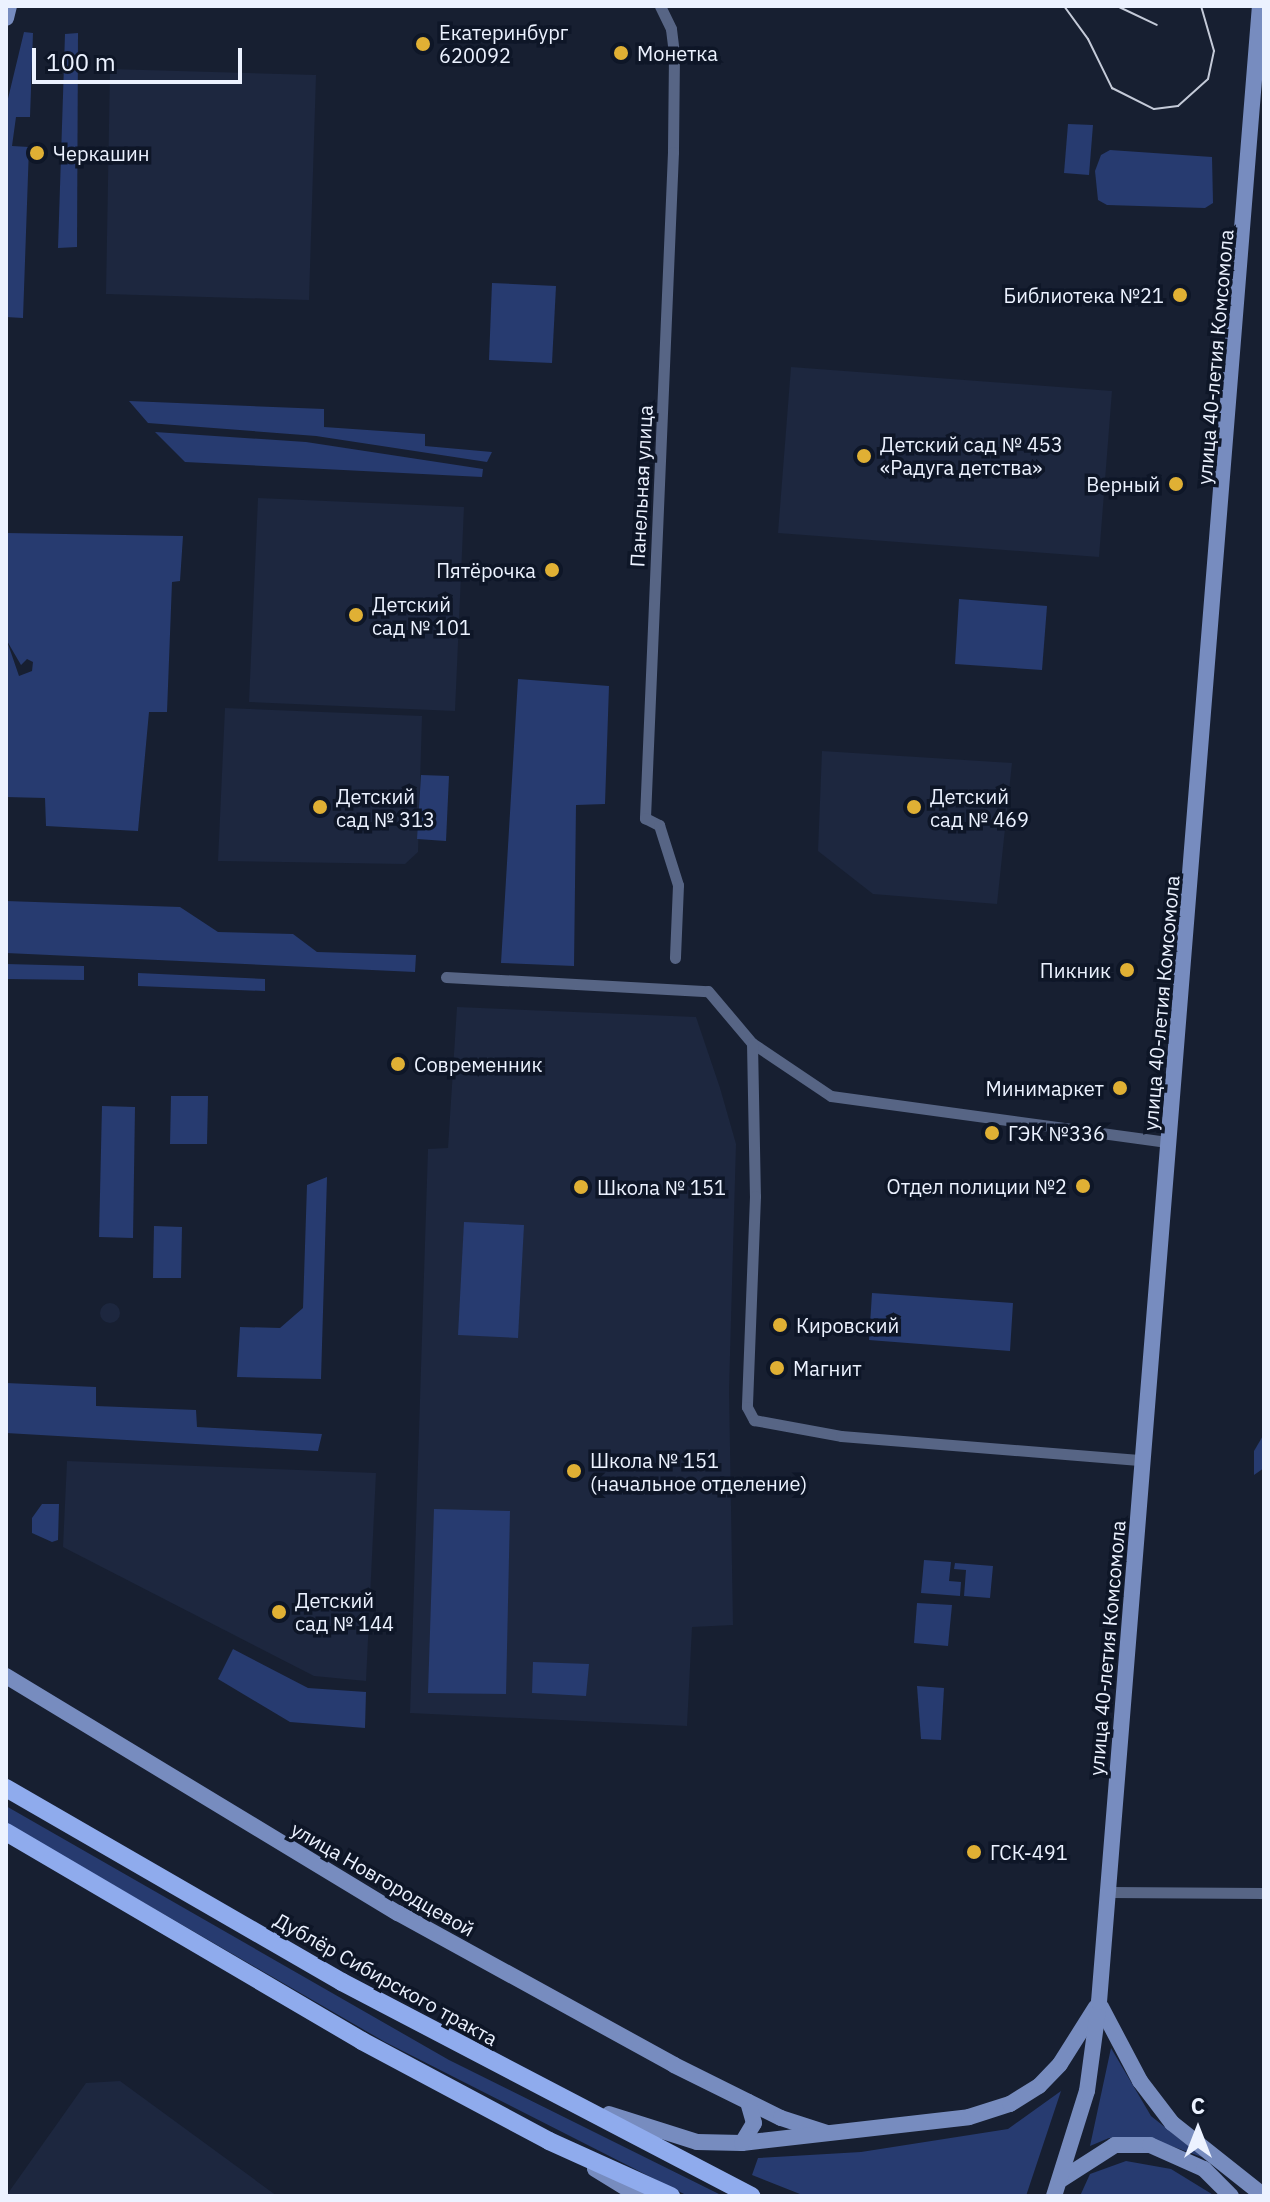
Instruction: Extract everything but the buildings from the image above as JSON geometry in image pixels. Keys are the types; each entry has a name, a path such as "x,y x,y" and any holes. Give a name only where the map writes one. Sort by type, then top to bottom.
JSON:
{"main road":[{"path":"6,18 9,6"},
{"name":"улица 40-летия Комсомола","path":"1057,2188 1087,2091 1099,2002 1260,6"},
{"name":"улица Новгородцевой","path":"6,1676 398,1913 748,2102 827,2133"},
{"name":"Дублёр Сибирского тракта","path":"6,1788 342,1982 751,2196"},
{"path":"6,1832 362,2041 549,2141 639,2196"},
{"path":"503,2068 651,2131 697,2142 742,2143 969,2117 1010,2104 1039,2086 1060,2064 1099,2002"},
{"path":"1099,2002 1140,2081 1172,2123 1264,2196"},
{"path":"742,2143 754,2123 748,2102"},
{"path":"549,2141 671,2196"},
{"path":"1057,2188 1115,2145 1150,2145 1204,2169 1231,2196"}],"street":[{"name":"Панельная улица","path":"660,6 671,29 674,54 673,152 645,818 659,825 678,885 675,958"},
{"path":"446,977 708,991 752,1043 831,1096 1169,1142"},
{"path":"752,1043 755,1196 747,1407 754,1420 841,1436 1142,1460"},
{"path":"1109,1892 1264,1893"}],"shaded area":[{"path":"24,32 33,33 30,117 16,117 12,146 29,147 23,318 6,317 6,107"},
{"path":"78,33 77,247 58,248 65,34"},
{"path":"110,69 316,75 309,300 106,294"},
{"path":"1068,124 1093,125 1089,175 1064,173"},
{"path":"1110,150 1212,157 1213,203 1205,208 1107,205 1098,200 1095,171 1101,155"},
{"path":"492,283 556,286 552,363 489,360"},
{"path":"791,367 1112,391 1099,557 778,533"},
{"path":"129,401 324,409 324,427 425,434 425,446 492,452 487,462 316,436 148,423"},
{"path":"155,432 306,442 483,469 482,477 185,462"},
{"name":"Детский сад № 101","path":"258,498 464,507 455,711 249,702"},
{"path":"6,533 183,536 180,581 172,582 167,712 149,712 138,831 46,826 45,798 6,797","holes":["7,641 21,665 27,659 33,662 32,671 19,676"]},
{"path":"959,599 1047,606 1042,670 955,664"},
{"path":"518,679 609,686 605,804 576,805 574,966 501,963"},
{"name":"Детский сад № 313","path":"225,708 422,716 418,852 405,864 218,861"},
{"name":"Детский сад № 469","path":"822,751 1012,763 997,904 873,894 818,851"},
{"path":"421,775 449,776 446,841 417,839"},
{"path":"6,901 180,907 218,932 293,934 317,952 416,955 415,972 6,953"},
{"path":"6,964 84,966 84,980 6,979"},
{"path":"138,973 265,979 265,991 138,986"},
{"path":"457,1007 696,1017 720,1088 736,1144 729,1390 733,1625 692,1627 687,1726 410,1713 428,1149 448,1148"},
{"path":"171,1096 208,1096 207,1144 170,1144"},
{"path":"102,1106 135,1107 133,1238 99,1237"},
{"path":"327,1177 321,1379 237,1377 240,1327 280,1328 303,1308 307,1185"},
{"path":"464,1222 524,1225 518,1338 458,1335"},
{"path":"154,1226 182,1227 181,1278 153,1278"},
{"path":"872,1293 1013,1303 1010,1351 869,1340"},
{"path":"110,1303 117,1306 120,1313 117,1320 110,1323 103,1320 100,1313 103,1306"},
{"path":"6,1383 96,1387 96,1406 196,1410 197,1427 322,1434 318,1451 6,1433"},
{"path":"1264,1434 1264,1468 1254,1475 1254,1451"},
{"name":"Детский сад № 144","path":"67,1461 376,1473 366,1681 314,1676 63,1547"},
{"path":"42,1504 59,1504 58,1540 52,1542 32,1533 32,1518"},
{"path":"434,1509 510,1511 506,1694 428,1693"},
{"path":"924,1560 951,1562 949,1581 961,1582 960,1596 921,1593"},
{"path":"955,1563 993,1566 990,1598 964,1596 966,1570 954,1569"},
{"path":"917,1603 952,1605 948,1646 914,1643"},
{"path":"233,1649 308,1688 366,1692 365,1728 290,1722 218,1679"},
{"path":"533,1662 589,1664 586,1696 532,1693"},
{"path":"917,1686 944,1688 941,1740 921,1739"},
{"path":"6,1806 449,2060 723,2196 688,2196 385,2042 6,1823"},
{"path":"1111,2048 1151,2116 1202,2157 1146,2137 1109,2138 1090,2146"},
{"path":"120,2081 277,2196 6,2196 86,2083"},
{"path":"1061,2091 1026,2196 805,2196 752,2175 758,2158 861,2152 1008,2129"},
{"path":"1126,2161 1171,2169 1215,2196 1080,2196 1090,2174"}],"tram line":[{"path":"1064,6 1088,39 1112,88 1154,109 1178,106 1208,79 1214,51 1201,6"},
{"path":"1117,6 1157,25"}],"place":[{"name":"Екатеринбург 620092","path":"423,44"},
{"name":"Монетка","path":"621,53"},
{"name":"Черкашин","path":"37,153"},
{"name":"Библиотека №21","path":"1180,295"},
{"name":"Детский сад № 453 «Радуга детства»","path":"864,456"},
{"name":"Верный","path":"1176,484"},
{"name":"Пятёрочка","path":"552,570"},
{"name":"Детский сад № 101","path":"356,615"},
{"name":"Детский сад № 313","path":"320,807"},
{"name":"Детский сад № 469","path":"914,807"},
{"name":"Пикник","path":"1127,970"},
{"name":"Современник","path":"398,1064"},
{"name":"Минимаркет","path":"1120,1088"},
{"name":"ГЭК №336","path":"992,1133"},
{"name":"Отдел полиции №2","path":"1083,1186"},
{"name":"Школа № 151","path":"581,1187"},
{"name":"Кировский","path":"780,1325"},
{"name":"Магнит","path":"777,1368"},
{"name":"Школа № 151 (начальное отделение)","path":"574,1471"},
{"name":"Детский сад № 144","path":"279,1612"},
{"name":"ГСК-491","path":"974,1852"}]}
